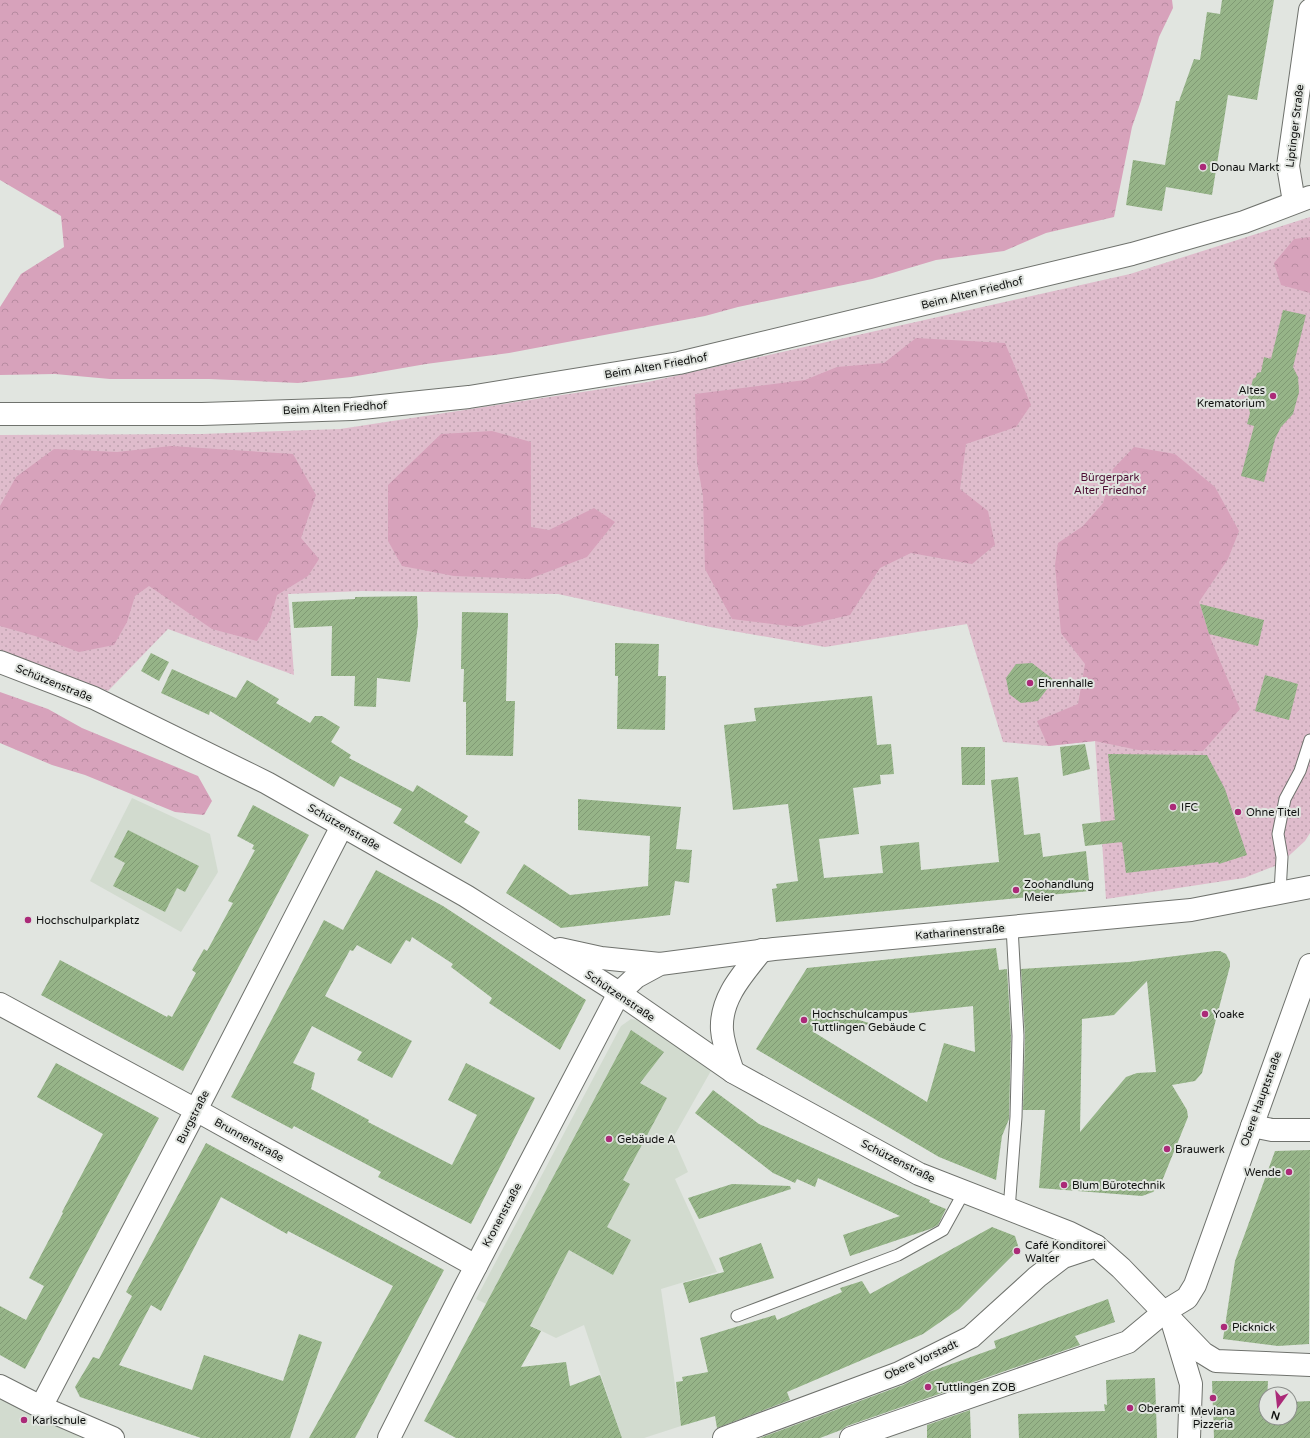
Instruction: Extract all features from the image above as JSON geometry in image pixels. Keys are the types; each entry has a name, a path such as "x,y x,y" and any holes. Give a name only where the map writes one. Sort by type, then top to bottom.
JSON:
{"street":[{"name":"Liptinger Straße","path":"1302,199 1288,166 1310,10"},
{"name":"Beim Alten Friedhof","path":"0,414 202,414 352,409 469,397 680,363 1132,254 1244,222 1302,199"},
{"name":"Schützenstraße","path":"0,662 101,702 267,783 466,896 618,993 733,1072 919,1174 1070,1233 1096,1246 1168,1316 1202,1353 1216,1361 1310,1365"},
{"name":"Burgstraße","path":"41,1407 342,826"},
{"name":"Katharinenstraße","path":"618,993 636,977 660,964 762,950 1191,910 1310,886"},
{"path":"543,945 601,958 660,964"},
{"path":"733,1072 722,1031 725,1005 738,979 762,950"},
{"name":"Obere Hauptstraße","path":"1168,1316 1187,1298 1195,1285 1310,965"},
{"name":"Kronenstraße","path":"389,1438 476,1266 618,993"},
{"name":"Brunnenstraße","path":"0,1004 196,1110 476,1266"},
{"path":"1252,1126 1272,1130 1310,1130"},
{"name":"Obere Vorstadt","path":"724,1438 899,1373 971,1337 1037,1277 1064,1257 1096,1246"},
{"path":"851,1438 1128,1342 1168,1316 1191,1384 1189,1438"},
{"path":"0,1386 41,1407 108,1437"}],"lane":[{"path":"1280,892 1282,858 1278,834 1282,813 1285,799 1300,771 1310,740"},
{"path":"1009,1210 1016,1116 1018,1036 1012,927"},
{"path":"737,1316 898,1255 944,1230 964,1192"}],"shaded area":[{"path":"132,798 210,834 218,872 181,932 90,881"},
{"path":"631,1019 643,1021 712,1069 673,1138 688,1172 675,1179 717,1272 661,1289 681,1426 644,1438 622,1438 584,1325 556,1338 476,1299 621,1026"},
{"name":"Karlschule","path":"0,1398 89,1438 0,1438"}],"green space":[{"path":"0,0 1172,0 1173,8 1159,37 1132,127 1114,217 1046,233 1004,251 936,260 872,279 738,307 705,316 509,353 426,364 351,377 298,383 209,379 110,379 55,374 0,375 0,307 21,274 64,247 61,216 0,180"},
{"name":"Bürgerpark Alter Friedhof","path":"1310,217 1310,833 1305,841 1280,864 1244,878 1106,899 1095,741 1048,746 1003,742 967,624 825,647 710,627 558,594 362,591 288,594 294,675 168,629 108,691 0,650 0,435 202,434 340,429 648,382 1130,274"},
{"path":"1310,237 1310,293 1281,285 1274,263 1294,239"},
{"path":"916,338 1005,343 1031,405 1016,427 966,444 960,489 988,511 995,545 972,564 911,553 880,568 850,615 797,627 732,619 705,569 703,496 697,462 695,394 805,380 837,367 884,363"},
{"path":"492,431 531,442 531,527 549,530 594,508 615,522 587,557 529,579 454,576 402,566 388,541 388,485 441,434"},
{"path":"171,446 293,454 316,495 301,538 319,559 308,576 277,595 270,620 257,641 212,629 149,586 135,596 127,622 114,645 79,652 35,636 0,626 0,506 16,477 54,449 117,452"},
{"path":"1134,447 1175,454 1215,487 1239,531 1228,559 1199,602 1210,637 1240,709 1203,751 1138,750 1095,741 1048,746 1037,721 1078,704 1085,664 1061,633 1055,565 1058,543 1083,526 1103,503 1113,469"},
{"path":"0,692 48,709 82,728 198,776 212,801 204,815 175,812 85,775 52,765 0,743"}],"building":[{"path":"1222,0 1274,0 1257,100 1228,95 1212,195 1166,187 1162,211 1126,205 1133,160 1165,165 1176,101 1179,101 1194,59 1200,60 1207,12 1220,14"},
{"name":"Altes Krematorium","path":"1283,310 1306,315 1293,367 1298,377 1299,392 1293,414 1281,427 1275,439 1264,482 1241,476 1254,426 1247,424 1250,413 1247,401 1253,379 1256,377 1257,373 1261,372 1264,357 1271,359"},
{"path":"417,596 418,625 410,682 377,678 376,707 354,706 355,676 331,676 332,626 294,628 292,602 355,599 355,597"},
{"path":"1200,604 1264,620 1258,646 1209,634"},
{"path":"462,612 508,613 506,701 515,701 513,756 466,755 466,702 463,702 464,669 461,669"},
{"path":"615,643 659,644 658,676 666,676 665,730 617,729 618,676 615,676"},
{"path":"151,653 169,662 159,681 141,671"},
{"name":"Ehrenhalle","path":"1032,663 1054,680 1038,701 1021,703 1009,694 1006,678 1016,664"},
{"path":"172,669 236,698 247,680 279,699 276,703 310,723 315,716 322,716 340,727 331,742 351,755 349,758 413,792 417,785 468,816 464,822 480,832 461,864 393,823 402,809 340,776 334,787 210,711 209,715 161,693"},
{"path":"1265,675 1298,684 1289,720 1255,711"},
{"path":"872,696 877,745 891,744 894,774 880,775 881,784 853,788 859,834 819,839 824,878 883,873 880,846 919,842 921,870 999,862 991,780 1018,777 1024,835 1040,833 1043,857 1086,851 1090,891 776,922 772,889 777,888 776,884 798,881 788,804 733,810 724,725 756,721 754,708"},
{"path":"1085,744 1090,769 1063,776 1060,747"},
{"path":"961,747 985,747 985,785 962,785"},
{"name":"IFC","path":"1108,754 1207,755 1225,789 1247,855 1219,864 1218,862 1126,873 1122,842 1085,846 1082,824 1115,820"},
{"path":"578,799 681,807 676,849 692,850 689,883 675,881 670,915 561,928 506,893 524,864 570,895 648,886 650,836 578,830"},
{"path":"253,805 309,835 183,1071 41,995 60,960 167,1017 168,1015 172,1017 196,973 192,970 204,949 207,951 233,903 228,901 255,850 252,849 254,845 237,836"},
{"path":"128,830 199,866 185,892 177,888 165,912 113,886 125,863 114,857"},
{"path":"376,870 443,906 586,1000 560,1050 489,1003 492,998 451,967 453,964 412,937 410,942 406,940 391,964 357,945 353,951 350,950 325,996 412,1041 392,1078 357,1060 362,1052 312,1026 293,1063 315,1073 311,1089 369,1120 368,1122 452,1165 477,1115 448,1100 466,1063 535,1098 471,1224 378,1177 381,1172 294,1126 292,1129 231,1097 324,920 343,930"},
{"path":"996,948 999,970 1007,969 1011,1036 1009,1119 1002,1136 996,1180 939,1157 756,1049 807,968","holes":["973,1006 975,1052 944,1043 927,1102 812,1031 872,1024 856,1019"]},
{"path":"1220,951 1226,954 1230,962 1202,1073 1195,1081 1172,1085 1187,1110 1188,1117 1160,1186 1153,1192 1142,1196 1039,1188 1045,1110 1023,1110 1025,1036 1021,969 1129,962","holes":["1147,981 1156,1072 1137,1073 1126,1077 1080,1132 1082,1019 1114,1015"]},
{"path":"631,1030 664,1052 640,1083 667,1098 623,1180 630,1184 607,1227 631,1240 613,1275 569,1250 530,1326 541,1331 521,1367 566,1362 570,1386 600,1375 622,1438 456,1438 424,1421"},
{"path":"56,1063 159,1118 25,1369 0,1355 0,1306 26,1320 44,1286 29,1278 103,1134 37,1097"},
{"path":"713,1090 759,1124 930,1200 929,1202 946,1209 938,1225 850,1256 843,1235 900,1216 818,1178 815,1187 797,1179 795,1183 773,1173 695,1113"},
{"path":"206,1143 444,1270 355,1438 309,1438 393,1286 288,1231 287,1234 221,1197 161,1311 151,1305 119,1365 192,1390 204,1355 283,1381 299,1334 322,1342 290,1438 201,1438 80,1397 75,1387 93,1357 99,1359 132,1296 126,1292"},
{"path":"1310,1150 1309,1344 1278,1346 1223,1339 1235,1261 1275,1151"},
{"path":"732,1184 790,1186 791,1189 699,1219 688,1198"},
{"path":"992,1227 1015,1236 1019,1249 959,1309 923,1334 787,1392 790,1400 717,1428 715,1416 681,1426 676,1382 683,1381 682,1377 708,1372 700,1338 775,1315 777,1320 842,1292 840,1288 862,1281 870,1294"},
{"path":"761,1243 774,1278 689,1303 683,1283 724,1272 719,1258"},
{"name":"Tuttlingen ZOB","path":"1108,1299 1115,1322 1075,1336 1080,1345 847,1426 841,1430 820,1438 760,1438 903,1385 929,1372 996,1348 994,1341"},
{"path":"1155,1378 1157,1438 1019,1438 1018,1414 1105,1411 1104,1404 1107,1405 1106,1380"},
{"path":"1212,1381 1268,1381 1268,1386 1258,1386 1258,1426 1298,1426 1298,1402 1310,1401 1310,1438 1214,1438"},
{"path":"970,1410 971,1438 927,1438 927,1425"}],"place":[{"name":"Donau Markt","path":"1203,167"},
{"name":"Altes Krematorium","path":"1273,396"},
{"name":"Ehrenhalle","path":"1030,683"},
{"name":"IFC","path":"1173,807"},
{"name":"Ohne Titel","path":"1238,812"},
{"name":"Zoohandlung Meier","path":"1016,890"},
{"name":"Hochschulparkplatz","path":"28,920"},
{"name":"Yoake","path":"1205,1014"},
{"name":"Hochschulcampus Tuttlingen Gebäude C","path":"804,1020"},
{"name":"Gebäude A","path":"609,1139"},
{"name":"Brauwerk","path":"1167,1149"},
{"name":"Wende","path":"1289,1172"},
{"name":"Blum Bürotechnik","path":"1064,1185"},
{"name":"Café Konditorei Walter","path":"1017,1251"},
{"name":"Picknick","path":"1224,1327"},
{"name":"Tuttlingen ZOB","path":"928,1387"},
{"name":"Mevlana Pizzeria","path":"1213,1398"},
{"name":"Oberamt","path":"1130,1408"},
{"name":"Karlschule","path":"24,1420"}]}
